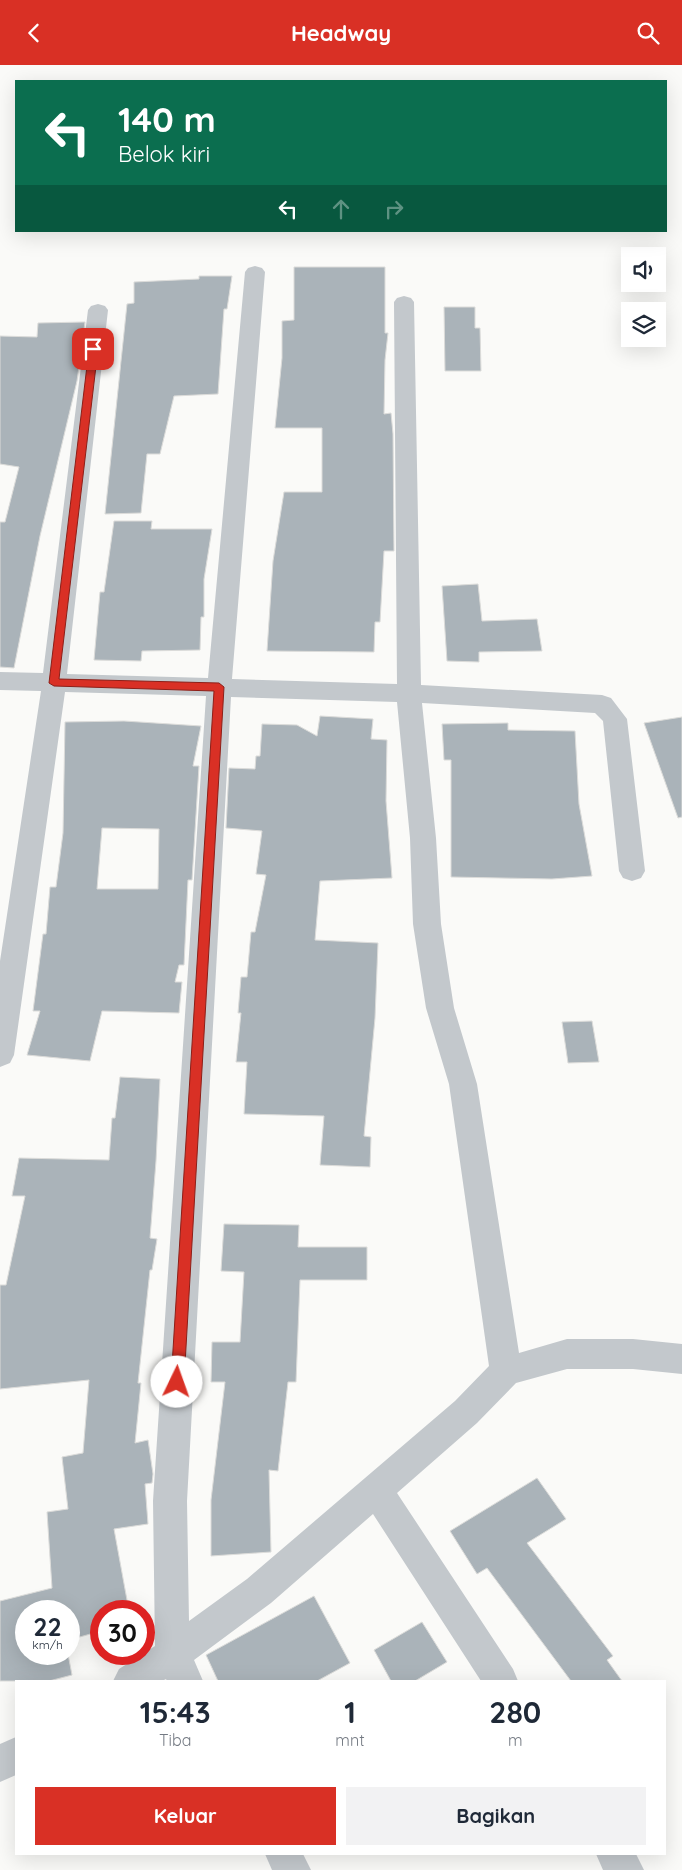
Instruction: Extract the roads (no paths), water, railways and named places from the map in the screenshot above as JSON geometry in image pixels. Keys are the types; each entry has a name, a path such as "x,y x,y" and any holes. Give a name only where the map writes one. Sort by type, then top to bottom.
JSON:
{"street":[{"path":"179,1668 170,1501 219,687 255,272"},
{"path":"404,302 408,693 423,838 427,924 440,1008 463,1084 506,1371"},
{"path":"0,1055 3,1009 54,683 98,310"},
{"path":"0,681 408,693 602,704 614,719 632,871"},
{"path":"135,1680 179,1668 259,1591 466,1412 506,1371 567,1354 633,1354 682,1359"},
{"path":"376,1490 501,1680"},
{"path":"0,1764 15,1756"},
{"path":"284,1855 292,1870"},
{"path":"615,1855 625,1870"}]}
